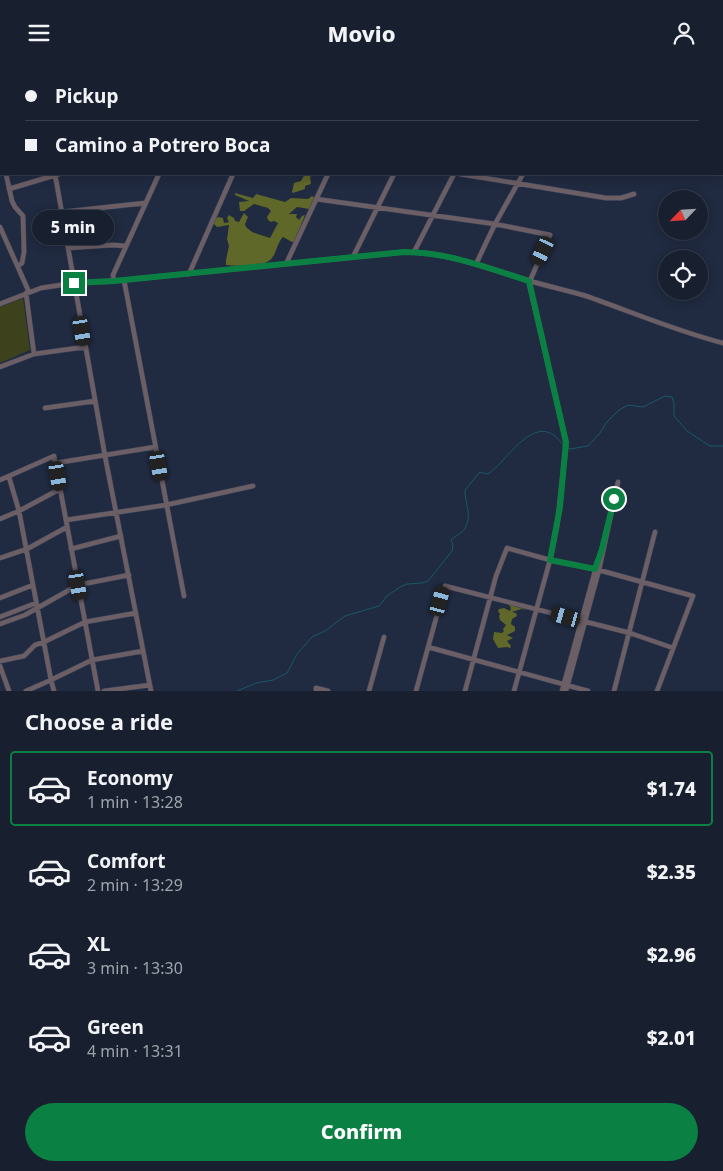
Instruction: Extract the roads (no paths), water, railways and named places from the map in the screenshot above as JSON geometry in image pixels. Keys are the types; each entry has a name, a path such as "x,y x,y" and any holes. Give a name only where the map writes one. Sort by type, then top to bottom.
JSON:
{"street":[{"path":"6,175 13,205 23,215 24,252 22,263 18,266"},
{"path":"9,189 54,175"},
{"path":"57,175 104,456 151,691"},
{"path":"114,281 113,275 158,175"},
{"path":"189,274 232,175"},
{"path":"286,264 328,175"},
{"path":"353,257 394,175"},
{"path":"414,252 454,175"},
{"path":"466,175 606,198 621,198 634,194"},
{"path":"476,264 495,224 522,175"},
{"path":"316,199 495,224 550,235 529,281 565,448 558,517 550,560 514,691"},
{"path":"62,212 146,203"},
{"path":"0,227 18,266 27,292 34,354"},
{"path":"0,241 5,239"},
{"path":"68,248 126,246"},
{"path":"0,303 27,292 74,283 114,281 353,257 414,252 435,253 584,296 723,343"},
{"path":"124,280 184,596"},
{"path":"0,367 34,354 85,347"},
{"path":"45,409 95,401"},
{"path":"56,463 155,447"},
{"path":"0,480 54,456 98,691"},
{"path":"9,477 27,549 54,691"},
{"path":"562,691 566,687 618,482"},
{"path":"66,519 166,505 253,486"},
{"path":"0,519 60,489"},
{"path":"0,558 27,549 67,527"},
{"path":"614,691 655,532"},
{"path":"71,549 121,537"},
{"path":"465,691 496,576 507,548 550,560 597,569 693,597 657,691"},
{"path":"0,625 78,585 129,575"},
{"path":"0,597 33,585"},
{"path":"416,691 444,586 630,633 674,648"},
{"path":"0,617 37,605"},
{"path":"0,661 24,656 35,645 85,622 136,613"},
{"path":"369,691 384,637"},
{"path":"428,647 566,687 588,691"},
{"path":"26,691 92,660 143,651"},
{"path":"0,666 9,691"},
{"path":"104,691 150,685"},
{"path":"316,691 316,688 328,691"}],"waterway":[{"path":"567,447 570,449 588,446 607,422 619,410 628,405 643,407 665,396 672,397 674,416 687,431 710,446 723,446"},
{"path":"237,691 256,683 273,680 287,673 297,654 312,637 325,631 345,616 379,606 387,596 407,584 428,581 452,551 453,545 451,540 462,532 467,525 468,515 465,490 480,472 490,473 525,439 540,431 548,432 555,436 563,445"}]}
